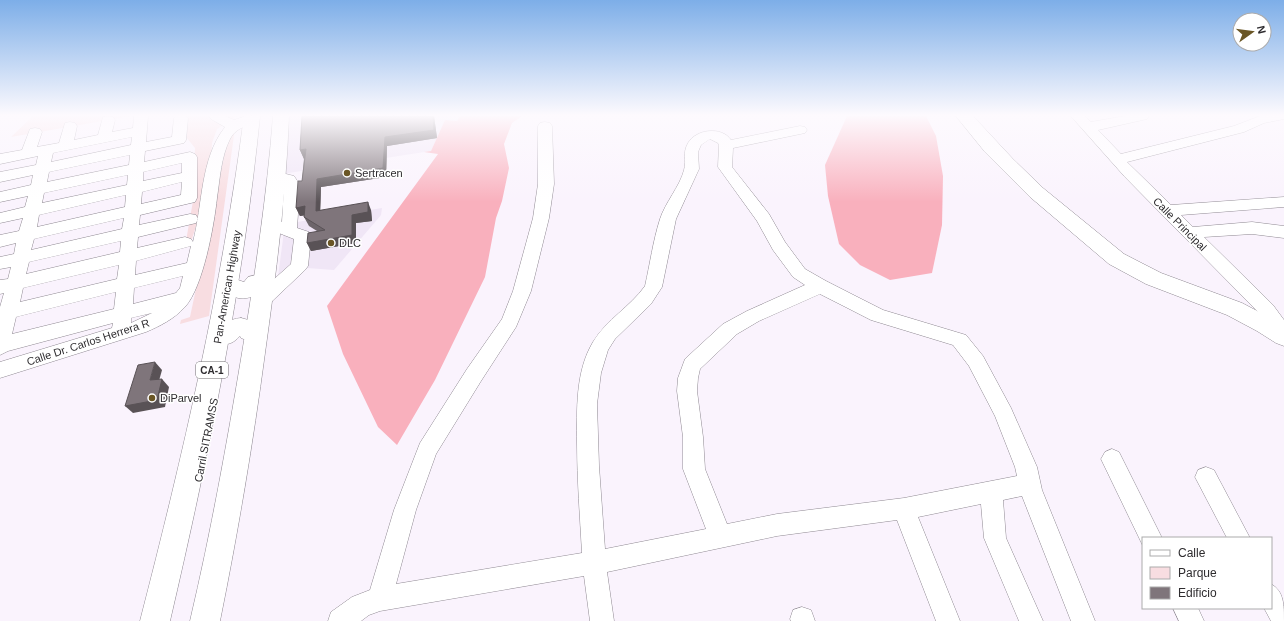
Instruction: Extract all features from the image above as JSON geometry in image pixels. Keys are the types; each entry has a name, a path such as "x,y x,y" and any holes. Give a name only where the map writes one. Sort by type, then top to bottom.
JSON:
{"main road":[{"name":"Pan-American Highway","path":"155,621 198,440 224,307 242,199 247,145"},
{"name":"Carril SITRAMSS","path":"195,621 234,427 249,332 251,290 250,145"},
{"name":"Carril SITRAMSS","path":"167,621 205,448 227,336 251,290 271,177 274,145"},
{"path":"205,621 242,430 251,290 281,227 278,177 280,145"},
{"path":"988,145 1028,186 1072,224 1119,261 1152,278 1233,308 1282,335"},
{"path":"227,336 234,328 239,326 248,328 249,332"}],"street":[{"path":"28,153 31,145"},
{"path":"0,158 70,145"},
{"path":"121,333 138,145"},
{"path":"0,177 156,145"},
{"name":"Calle Dr. Carlos Herrera R","path":"0,370 140,327 158,319 174,309 188,289 206,220 212,176 221,145"},
{"path":"380,599 405,510 427,450 474,375 510,322 522,291 541,218 546,184 545,145"},
{"path":"602,621 594,563 588,442 587,404 591,373 599,349 608,334 645,299 653,287 668,219 692,169 691,152 694,145"},
{"path":"726,145 725,167 763,218 779,246 799,272 820,286 878,315 959,340 976,361 1004,414 1026,467 1030,484 1060,567 1083,621"},
{"name":"Calle Principal","path":"1104,145 1167,211 1267,310 1278,326 1282,335"},
{"path":"1117,160 1176,145"},
{"path":"46,149 21,258 7,286 0,345 183,298"},
{"path":"0,197 190,157 189,198 0,241"},
{"path":"0,218 189,176"},
{"path":"251,290 299,266 303,236 281,227 298,198 292,181 286,178 278,177"},
{"path":"1167,211 1284,202"},
{"path":"0,263 190,219"},
{"path":"1189,233 1252,228 1284,232"},
{"path":"7,286 185,243"},
{"path":"4,313 194,267"},
{"path":"721,537 694,469 693,437 687,390 688,378 692,365 730,329 753,316 820,286"},
{"path":"1112,459 1151,537"},
{"path":"1206,477 1238,537"},
{"path":"340,621 360,606 380,599 594,563 777,525 904,509 1030,484"},
{"path":"991,491 995,538 1031,621"},
{"path":"904,509 948,621"},
{"path":"1272,598 1284,620"},
{"path":"1186,609 1192,621"}],"shaded area":[{"path":"285,145 434,145 431,151 282,174"},
{"path":"434,145 504,145 509,168 502,201 496,218 485,277 435,380 397,445 378,427 343,354 327,306 438,154 424,152 431,151"},
{"path":"834,145 938,145 943,176 942,225 932,273 890,280 860,265 839,244 828,196 825,165"},
{"path":"382,208 381,215 334,270 307,268 275,299 285,224"}],"green space":[{"path":"193,145 212,145 211,162 201,199 197,223 190,245 186,241 193,201 195,148"},
{"path":"226,145 233,145 209,316 180,324 181,320 190,317"}],"building":[{"path":"300,145 384,145 383,168 317,179 316,211 368,202 368,212 352,215 352,235 307,243 308,233 325,230 304,217 305,206 296,208 298,181 302,181 306,149 300,150"},
{"path":"155,362 150,380 162,379 157,400 125,406 138,365"}],"place":[{"name":"Sertracen","path":"347,173"},
{"name":"DLC","path":"331,243"},
{"name":"DiParvel","path":"152,398"}]}
